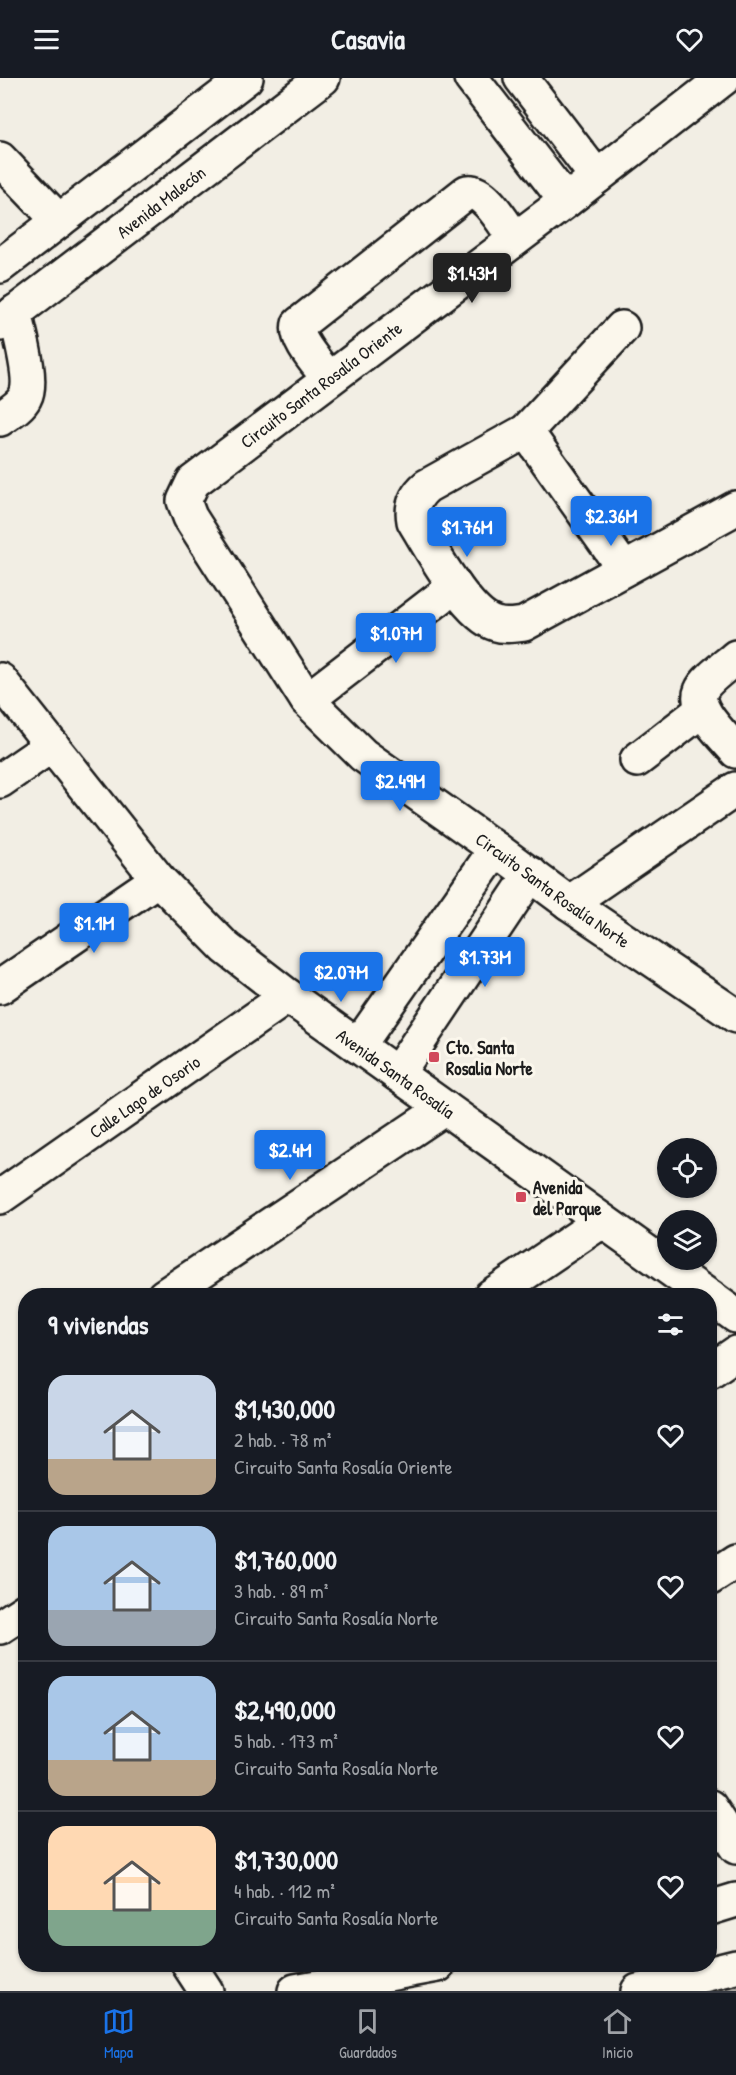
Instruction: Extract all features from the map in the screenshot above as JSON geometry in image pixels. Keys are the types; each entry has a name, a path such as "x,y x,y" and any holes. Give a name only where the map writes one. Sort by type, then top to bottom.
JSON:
{"street":[{"name":"Avenida Malecón","path":"8,318 323,78"},
{"path":"471,78 566,201"},
{"path":"521,78 597,177"},
{"name":"Circuito Santa Rosalía Oriente","path":"184,501 192,482 566,201 724,78"},
{"path":"0,266 233,82"},
{"path":"0,159 59,221"},
{"path":"329,379 300,340 297,330 299,324 467,192 476,192 484,198 515,239"},
{"path":"0,419 19,405 26,396 28,378 8,318"},
{"path":"622,328 526,430 427,486 419,493 414,501 412,512 414,521 455,586 481,615 494,624 511,626 524,624 736,508"},
{"path":"526,430 624,569"},
{"name":"Circuito Santa Rosalía Norte","path":"184,501 190,517 307,700 363,754 569,903 736,1016"},
{"path":"307,700 455,586"},
{"path":"736,657 704,686 700,692 699,701 702,710 736,751"},
{"name":"Avenida Santa Rosalía","path":"0,680 158,879 226,948 288,996 696,1288"},
{"path":"637,760 702,710"},
{"path":"0,781 52,746"},
{"path":"569,903 736,789"},
{"path":"358,1046 496,849"},
{"path":"397,1074 531,874"},
{"path":"0,987 158,879"},
{"name":"Calle Lago de Osorio","path":"0,1197 288,996"},
{"path":"176,1288 445,1108"},
{"path":"503,1288 602,1221"},
{"name":"Avenida Santa Rosalía","path":"717,1303 736,1316"},
{"path":"717,1366 736,1353"},
{"path":"717,1573 736,1561"},
{"path":"0,1627 18,1615"},
{"path":"717,1818 736,1847"},
{"path":"717,1906 736,1900"},
{"path":"717,1972 736,1967"},
{"path":"194,1972 206,1991"},
{"path":"295,1991 378,1972"},
{"path":"638,1991 716,1972"}],"waterway":[{"path":"710,1991 736,1983"}],"place":[{"name":"Cto. Santa Rosalia Norte","path":"434,1057"},
{"name":"Avenida del Parque","path":"521,1197"}]}
